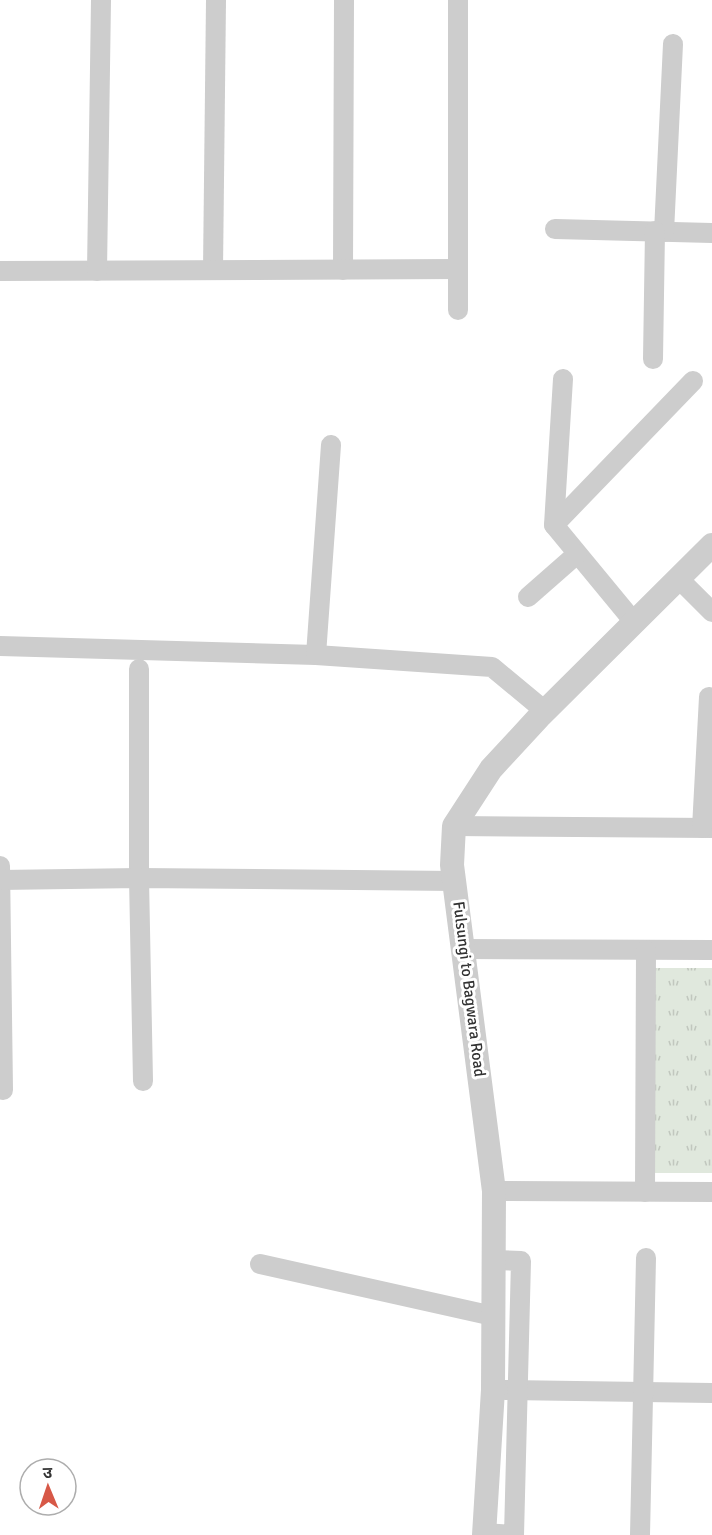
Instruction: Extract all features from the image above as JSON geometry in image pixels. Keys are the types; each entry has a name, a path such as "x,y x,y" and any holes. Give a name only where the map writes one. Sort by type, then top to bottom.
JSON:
{"street":[{"path":"97,271 101,0"},
{"path":"213,270 216,0"},
{"path":"343,270 344,0"},
{"path":"458,0 458,310"},
{"path":"653,359 673,44"},
{"path":"555,229 712,233"},
{"path":"0,271 458,270"},
{"path":"563,379 554,525 634,622"},
{"path":"554,525 693,381"},
{"path":"316,655 330,445"},
{"name":"Fulsungi to Bagwara Road","path":"484,1534 493,1390 494,1191 452,865 454,826 490,769 712,545"},
{"path":"528,597 577,554"},
{"path":"678,578 712,612"},
{"path":"0,646 316,655 492,667 545,711"},
{"path":"139,669 139,878 143,1081"},
{"path":"454,826 707,828 709,697"},
{"path":"0,866 3,1090"},
{"path":"0,880 139,878 455,880"},
{"path":"464,949 712,950"},
{"path":"645,1192 646,950"},
{"path":"494,1191 712,1192"},
{"path":"640,1535 646,1258"},
{"path":"484,1534 514,1535 520,1261 493,1260"},
{"path":"260,1264 493,1316"},
{"path":"493,1390 712,1393"}],"green space":[{"path":"655,968 712,968 712,1173 654,1173"}]}
